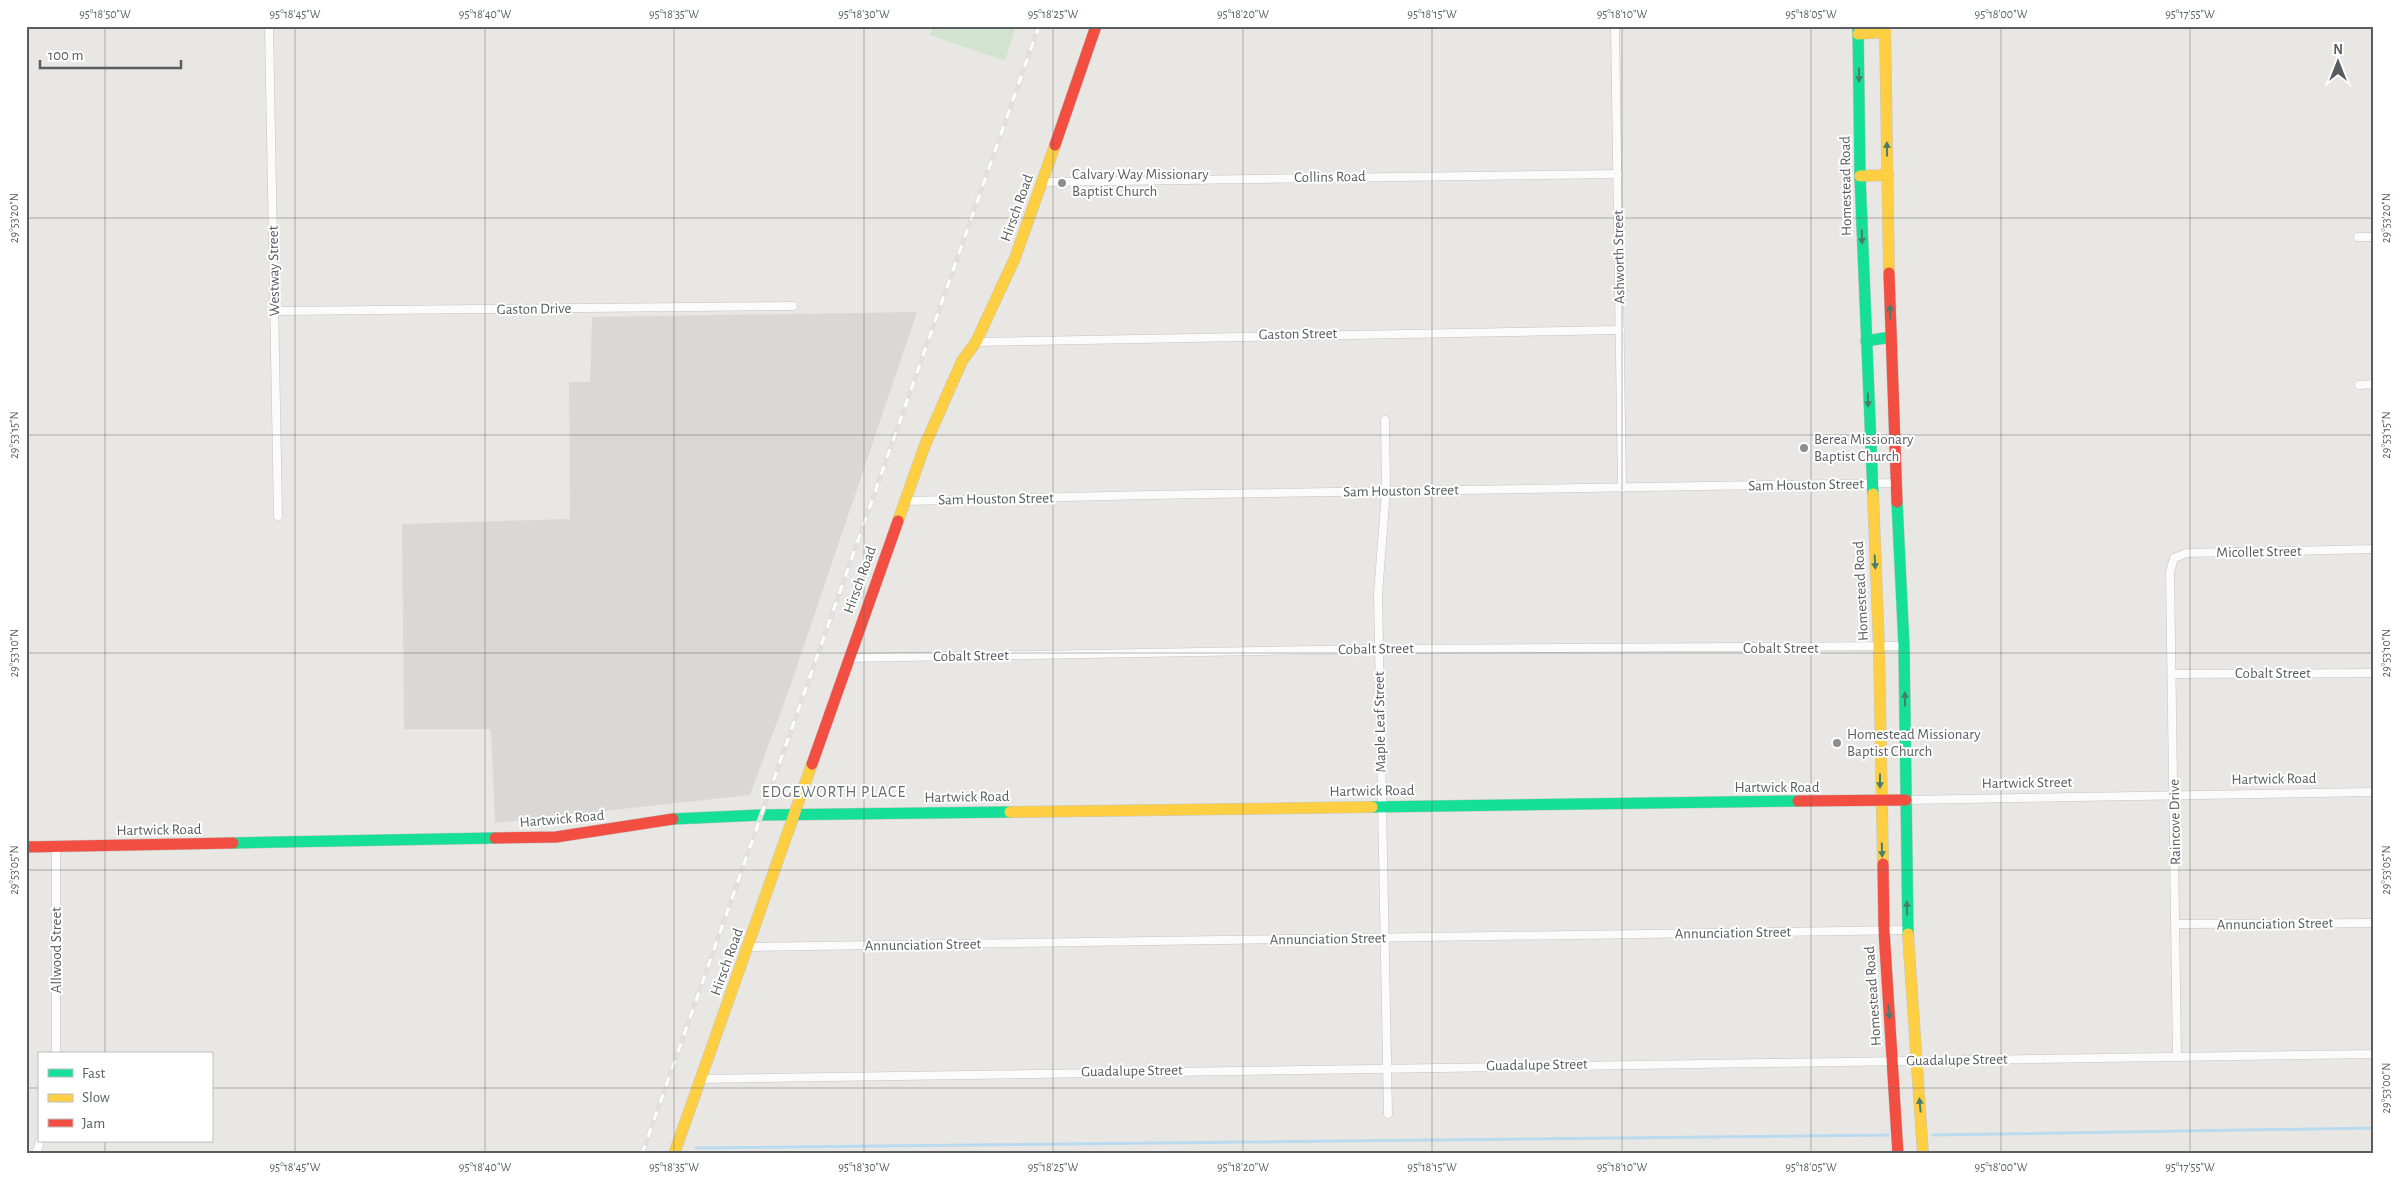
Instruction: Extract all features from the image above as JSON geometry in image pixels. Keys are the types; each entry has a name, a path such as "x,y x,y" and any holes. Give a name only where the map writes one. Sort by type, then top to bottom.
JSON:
{"main road":[{"name":"Hirsch Road","path":"674,1154 795,814 848,658 906,501 924,445 962,362 976,342 1007,278 1096,26"},
{"path":"1858,30 1885,29 1891,337 1904,646 1908,930 1923,1154"},
{"name":"Homestead Road","path":"1858,30 1860,176 1879,647 1880,801 1884,930 1898,1154"},
{"path":"1860,176 1888,174"},
{"path":"1866,341 1891,337"},
{"name":"Hartwick Street","path":"1880,801 1906,800"},
{"name":"Hartwick Road","path":"26,847 556,837 680,818 795,814 1880,801"}],"street":[{"name":"Westway Street","path":"269,26 278,516"},
{"name":"Ashworth Street","path":"1615,26 1622,488"},
{"name":"Collins Road","path":"1042,182 1618,174"},
{"path":"2358,237 2374,237"},
{"name":"Gaston Drive","path":"274,311 793,306"},
{"name":"Gaston Street","path":"976,342 1620,330"},
{"path":"2359,385 2374,384"},
{"name":"Maple Leaf Street","path":"1385,420 1386,491 1378,594 1388,1114"},
{"name":"Sam Houston Street","path":"906,501 1897,483"},
{"name":"Micollet Street","path":"2170,587 2170,572 2174,558 2187,553 2374,549"},
{"name":"Raincove Drive","path":"2170,587 2175,795 2177,1057"},
{"name":"Cobalt Street","path":"848,658 1379,649 1904,646"},
{"name":"Cobalt Street","path":"2172,674 2374,673"},
{"name":"Hartwick Road","path":"2175,795 2374,792"},
{"name":"Hartwick Street","path":"1906,800 2175,795"},
{"name":"Allwood Street","path":"56,846 56,1052"},
{"name":"Annunciation Street","path":"2176,924 2374,923"},
{"name":"Annunciation Street","path":"748,947 1908,930"},
{"name":"Guadalupe Street","path":"700,1079 1387,1067 2374,1054"},
{"path":"36,1154 40,1142"}],"shaded area":[{"path":"917,312 791,684 750,795 495,823 491,729 404,729 402,524 570,519 569,382 590,382 592,317"}],"green space":[{"path":"933,26 1016,26 1005,61 930,35"}],"waterway":[{"path":"1933,1135 2374,1128"},
{"path":"696,1148 1888,1135"}],"railway":[{"path":"642,1154 1039,26"}],"traffic: fast":[{"path":"1858,26 1860,176 1873,494"},
{"path":"1866,341 1891,337"},
{"path":"1897,502 1904,646 1908,934"},
{"path":"1372,807 1798,801"},
{"path":"673,819 761,815 1010,812"},
{"path":"233,843 495,838"}],"traffic: slow":[{"path":"1885,26 1889,273"},
{"path":"1858,34 1885,32"},
{"path":"898,521 925,445 962,361 976,342 1015,258 1055,145"},
{"path":"1860,176 1888,175"},
{"path":"1873,494 1879,647 1883,864"},
{"path":"674,1154 812,764"},
{"path":"1010,812 1372,807"},
{"path":"1908,934 1923,1154"}],"traffic: jam":[{"path":"1055,145 1096,26"},
{"path":"1889,273 1897,502"},
{"path":"812,764 898,521"},
{"path":"1798,801 1906,800"},
{"path":"495,838 556,837 673,819"},
{"path":"26,847 233,843"},
{"path":"1883,864 1884,930 1898,1154"}],"place":[{"name":"Calvary Way Missionary Baptist Church","path":"1062,183"},
{"name":"Berea Missionary Baptist Church","path":"1804,448"},
{"name":"Homestead Missionary Baptist Church","path":"1837,743"}],"district":[{"name":"EDGEWORTH PLACE","path":"834,792"}]}
